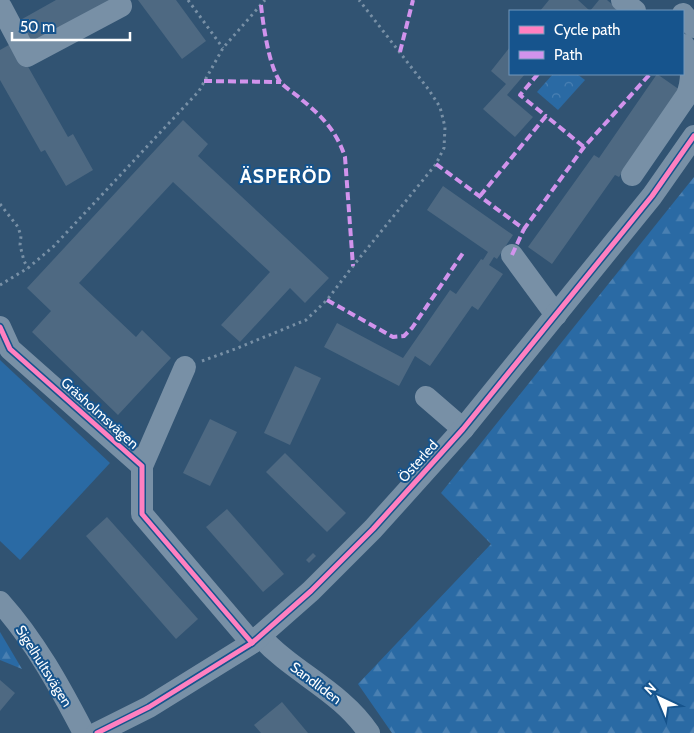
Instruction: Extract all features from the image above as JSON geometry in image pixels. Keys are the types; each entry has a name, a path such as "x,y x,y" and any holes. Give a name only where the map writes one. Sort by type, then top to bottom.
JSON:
{"street":[{"path":"622,0 634,10"},
{"path":"671,0 680,10"},
{"path":"3,5 27,56 121,6"},
{"path":"632,175 693,84 689,41 684,20"},
{"name":"Österled","path":"97,733 148,707 256,640 311,591 373,529 463,429 652,196 694,136"},
{"path":"512,255 556,315"},
{"name":"Gräsholmsvägen","path":"0,327 10,349 142,466"},
{"name":"Gräsholmsvägen","path":"185,366 142,466 142,514 256,640"},
{"path":"426,397 463,429"},
{"name":"Sigelhultsvägen","path":"0,602 15,619 39,655 64,694 84,733"},
{"name":"Sandliden","path":"256,640 343,702 369,733"}],"path":[{"path":"188,0 223,48"},
{"path":"0,285 28,268 54,246 199,91 223,48 266,0"},
{"path":"185,366 235,349 306,320 327,300 436,164 444,148 445,127 440,107 430,90 359,0"},
{"path":"0,204 18,227 21,236 20,245 28,268"}],"green space":[{"path":"552,75 578,75 585,80 558,110 537,92"},
{"path":"694,177 694,733 392,733 358,684 491,544 441,493"},
{"path":"0,360 110,463 20,560 0,541"},
{"path":"0,632 22,669 0,660"}],"building":[{"path":"56,0 117,0 28,48 15,23"},
{"path":"138,0 176,0 206,41 182,59"},
{"path":"549,0 578,0 589,10 541,10"},
{"path":"599,0 607,0 619,10 591,10"},
{"path":"14,42 68,137 73,134 93,170 66,186 45,150 41,152 0,80 0,50"},
{"path":"509,48 509,75 524,75 507,95 533,117 515,137 483,109 506,84 491,71"},
{"path":"656,75 680,90 619,177 615,175 552,264 528,247 594,155 599,158"},
{"path":"183,120 208,144 198,156 329,278 305,303 290,288 240,342 221,325 270,272 173,182 79,283 136,337 142,330 171,358 118,415 32,332 51,311 27,288"},
{"path":"443,186 513,235 497,259 494,257 489,265 503,274 478,310 472,306 430,366 415,356 399,386 324,347 337,323 403,358 450,290 456,294 481,259 483,260 488,252 427,210"},
{"path":"295,366 321,378 290,445 264,433"},
{"path":"210,419 237,432 210,486 183,473"},
{"path":"285,453 346,513 327,532 266,472"},
{"path":"227,509 284,574 263,592 206,527"},
{"path":"107,517 198,619 176,639 86,536"},
{"path":"313,553 316,556 309,563 306,560"},
{"path":"0,680 15,693 0,711"},
{"path":"282,702 308,733 261,733 254,725"}],"marked path":[{"path":"400,52 413,0"},
{"path":"261,5 267,46 277,76 281,83 322,118 342,148 345,157 353,266"},
{"path":"537,75 520,95 546,116"},
{"path":"436,164 524,229 584,147 649,75"},
{"path":"204,81 281,82"},
{"path":"480,196 546,116 584,147"},
{"path":"512,255 524,229"},
{"path":"327,300 393,337 404,336 412,328 463,253"}],"cycle path":[{"path":"97,733 149,707 252,643 311,591 373,529 463,429 652,196 694,136"},
{"path":"0,327 10,349 142,466 142,514 252,643"}],"district":[{"name":"ÄSPERÖD","path":"286,176"}]}
